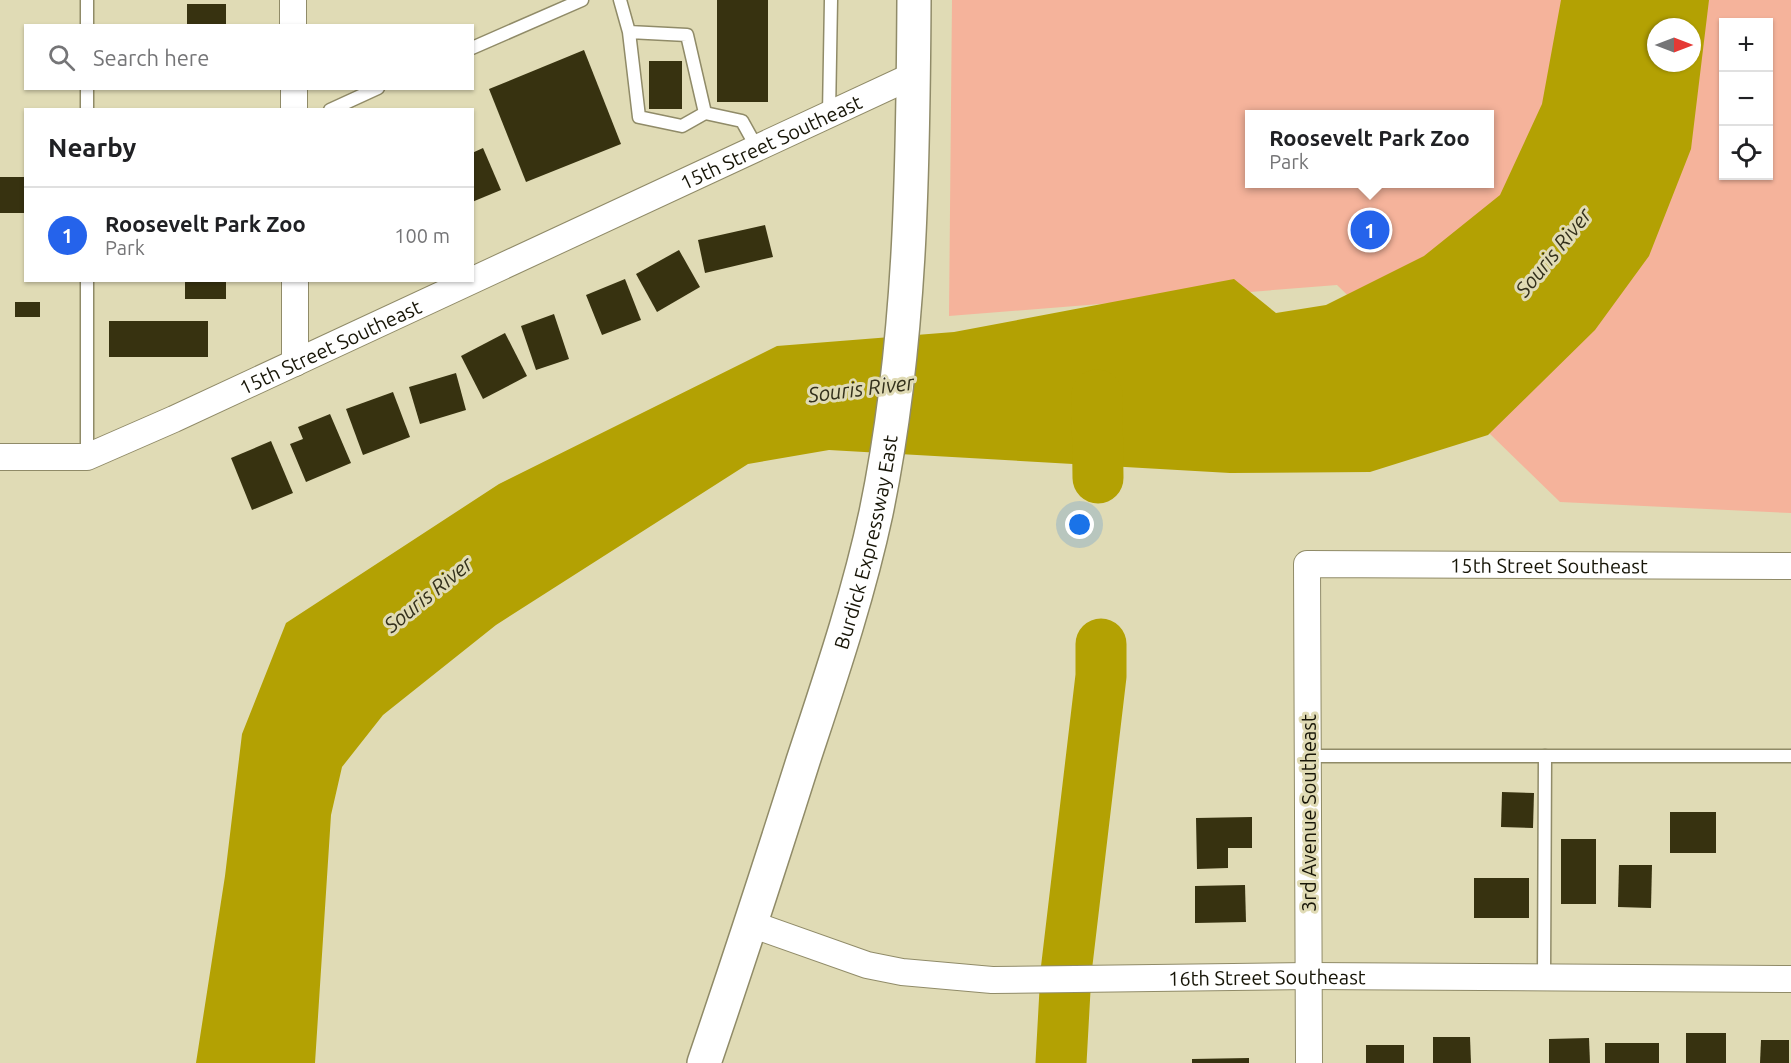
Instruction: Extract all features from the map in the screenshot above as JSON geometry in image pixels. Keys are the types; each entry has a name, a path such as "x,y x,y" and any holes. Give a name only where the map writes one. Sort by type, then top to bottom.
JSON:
{"main road":[{"name":"Burdick Expressway East","path":"704,1063 848,617 875,515 905,328 910,247 914,0"}],"street":[{"path":"293,0 293,24"},
{"name":"15th Street Southeast","path":"474,280 914,75"},
{"path":"294,90 294,108"},
{"path":"295,282 295,363"},
{"name":"15th Street Southeast","path":"0,457 87,457 469,282"},
{"name":"15th Street Southeast","path":"1307,564 1791,566"},
{"name":"3rd Avenue Southeast","path":"1307,564 1309,1063"},
{"name":"16th Street Southeast","path":"750,924 867,965 902,972 992,980 1309,976 1791,979"}],"lane":[{"path":"87,0 87,24"},
{"path":"474,47 582,0"},
{"path":"620,0 629,32 639,117 681,126 705,113 742,121 757,148"},
{"path":"830,114 831,0"},
{"path":"629,32 687,35 705,113"},
{"path":"87,90 87,108"},
{"path":"334,108 374,90"},
{"path":"87,282 87,457"},
{"path":"1308,756 1791,756"},
{"path":"1544,977 1545,756"}],"shaded area":[{"path":"952,0 1791,0 1791,513 1560,502 1337,285 949,316"}],"water":[{"name":"Souris River","path":"1561,0 1709,0 1701,66 1701,18 1647,18 1647,72 1700,72 1691,149 1649,256 1595,330 1488,435 1370,472 1230,473 829,450 748,464 496,625 383,715 342,767 331,815 315,1063 196,1063 225,876 242,734 286,623 499,484 777,346 954,332 1234,279 1276,313 1326,305 1424,256 1500,195 1542,104"}],"building":[{"path":"717,0 768,0 768,102 717,102"},
{"path":"187,4 226,4 226,24 187,24"},
{"path":"584,50 621,144 526,182 489,89"},
{"path":"649,61 682,61 682,109 649,109"},
{"path":"483,148 501,190 474,201 474,152"},
{"path":"0,177 24,177 24,213 0,213"},
{"path":"765,225 773,257 705,273 698,240"},
{"path":"679,250 700,287 657,312 636,274"},
{"path":"625,279 641,320 602,335 586,295"},
{"path":"185,282 226,282 226,299 185,299"},
{"path":"15,302 40,302 40,317 15,317"},
{"path":"554,314 569,359 536,370 521,326"},
{"path":"109,321 208,321 208,357 109,357"},
{"path":"505,333 527,376 483,399 461,356"},
{"path":"456,373 466,410 420,424 409,387"},
{"path":"393,392 410,437 363,455 346,409"},
{"path":"330,414 351,463 306,482 290,444 303,439 298,427"},
{"path":"271,441 293,493 252,510 231,458"},
{"path":"1502,792 1534,793 1533,828 1501,827"},
{"path":"1670,812 1716,812 1716,853 1670,853"},
{"path":"1252,817 1252,848 1228,848 1228,868 1197,869 1196,818"},
{"path":"1561,839 1596,839 1596,904 1561,904"},
{"path":"1619,865 1652,865 1651,908 1618,907"},
{"path":"1474,878 1529,878 1529,918 1474,918"},
{"path":"1245,885 1246,922 1195,923 1195,886"},
{"path":"1686,1033 1726,1033 1726,1063 1686,1063"},
{"path":"1433,1037 1470,1037 1471,1063 1433,1063"},
{"path":"1589,1038 1590,1063 1549,1063 1549,1039"},
{"path":"1761,1040 1789,1040 1789,1063 1760,1063"},
{"path":"1605,1043 1659,1043 1659,1063 1605,1063"},
{"path":"1366,1045 1404,1045 1404,1063 1366,1063"},
{"path":"1249,1058 1249,1063 1192,1063 1192,1059"}],"waterway":[{"path":"1097,395 1098,478"},
{"path":"1061,1063 1066,972 1101,676 1101,644"}],"place":[{"name":"Roosevelt Park Zoo","path":"1370,230"}]}
